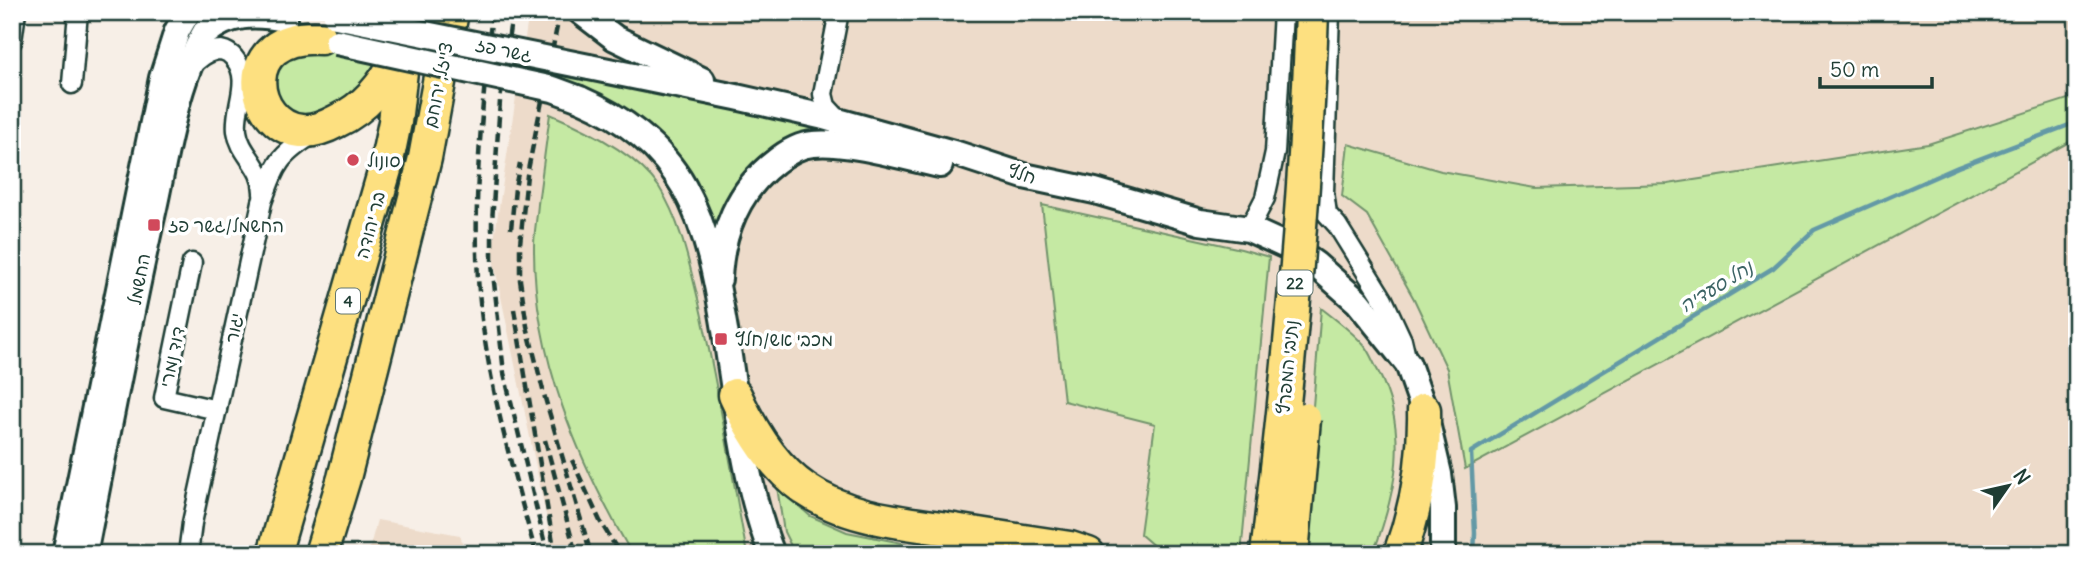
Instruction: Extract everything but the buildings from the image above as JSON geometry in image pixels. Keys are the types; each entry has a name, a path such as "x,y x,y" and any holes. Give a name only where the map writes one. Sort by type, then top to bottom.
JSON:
{"highway":[{"name":"בר יהודה","path":"274,554 386,166 395,122 408,12"},
{"name":"צייזל, ירוחם","path":"425,158 452,12"},
{"name":"נתיבי המפרץ","path":"1268,554 1306,159 1312,12"},
{"name":"נתיבי המפרץ","path":"1292,554 1319,257 1329,12"},
{"path":"330,27 284,43 266,57 259,75 266,104 279,122 299,131 324,128 360,108 371,98 396,60 403,44"},
{"name":"בר יהודה","path":"321,554 344,478 425,158"},
{"path":"735,396 751,427 774,458 804,489 822,499 876,518 1070,548 1088,554"},
{"path":"1400,554 1412,518 1423,461 1424,410"},
{"path":"332,554 344,478"}],"street":[{"path":"12,41 16,12"},
{"path":"72,84 78,12"},
{"name":"החשמל","path":"65,554 165,68 186,24 218,12"},
{"path":"581,12 607,33 736,97"},
{"path":"839,12 823,86 826,107 847,125"},
{"path":"1249,229 1265,198 1275,152 1283,12"},
{"path":"1329,12 1324,192 1327,214 1342,232 1389,310 1402,340 1408,364"},
{"path":"186,24 219,23 237,16 256,15 280,16 330,27"},
{"name":"החשמל","path":"84,554 146,244 187,71 186,24"},
{"name":"גשר פז","path":"330,27 589,67"},
{"name":"גשר פז","path":"330,27 554,89 614,115 631,128 674,173 690,200 702,231 718,290"},
{"path":"187,71 204,56 220,50 231,54 239,64 243,83 236,130 240,142 260,173 262,202"},
{"name":"חלץ","path":"589,67 798,111 981,161 1024,176 1095,191 1200,222 1249,229 1295,250 1358,302 1408,364 1424,410 1439,474 1443,508 1443,554"},
{"path":"798,111 811,103 823,86"},
{"name":"יגור","path":"188,554 192,523 262,202 271,176 283,154 324,128"},
{"path":"772,554 755,498 718,290 723,249 738,203 749,185 781,157 806,145 826,144 851,146 966,170 1024,176"},
{"name":"דוד נמרי","path":"192,263 164,398 216,410"}],"shaded area":[{"path":"529,12 2077,12 2077,554 554,554 492,253"},
{"path":"377,520 460,535 466,554 368,554"}],"green space":[{"path":"301,46 380,61 375,79 325,121 276,108 271,65"},
{"path":"557,69 876,136 783,148 717,249 691,186 553,82"},
{"path":"2077,96 2077,138 1465,469 1447,369 1414,299 1367,215 1342,196 1348,144 1441,171 1536,188 1668,184 1928,144"},
{"path":"550,114 624,153 649,175 667,200 688,258 706,334 747,554 632,554 577,445 550,367 536,287 534,236"},
{"path":"1042,205 1269,257 1241,554 1163,554 1140,534 1155,424 1064,401"},
{"path":"1321,308 1367,349 1388,394 1394,417 1397,440 1393,485 1373,554 1301,554"},
{"path":"777,487 810,516 847,532 957,554 795,554 784,532"}],"waterway":[{"name":"נחל סעדיה","path":"1474,554 1471,452 1773,268 1814,230 1958,167 2077,122"}],"railway":[{"path":"492,12 478,178 478,278 492,382 536,554"},
{"path":"512,12 500,101 492,264 504,373 545,544"},
{"path":"560,12 527,175 520,244 520,280 527,326 545,398 591,554"},
{"path":"511,229 520,163"},
{"path":"514,309 555,554"},
{"path":"545,440 576,554"},
{"path":"572,460 600,521 620,554"}],"place":[{"name":"סונול","path":"353,160"},
{"name":"החשמל/גשר פז","path":"154,225"},
{"name":"מכבי אש/חלץ","path":"721,339"}]}
